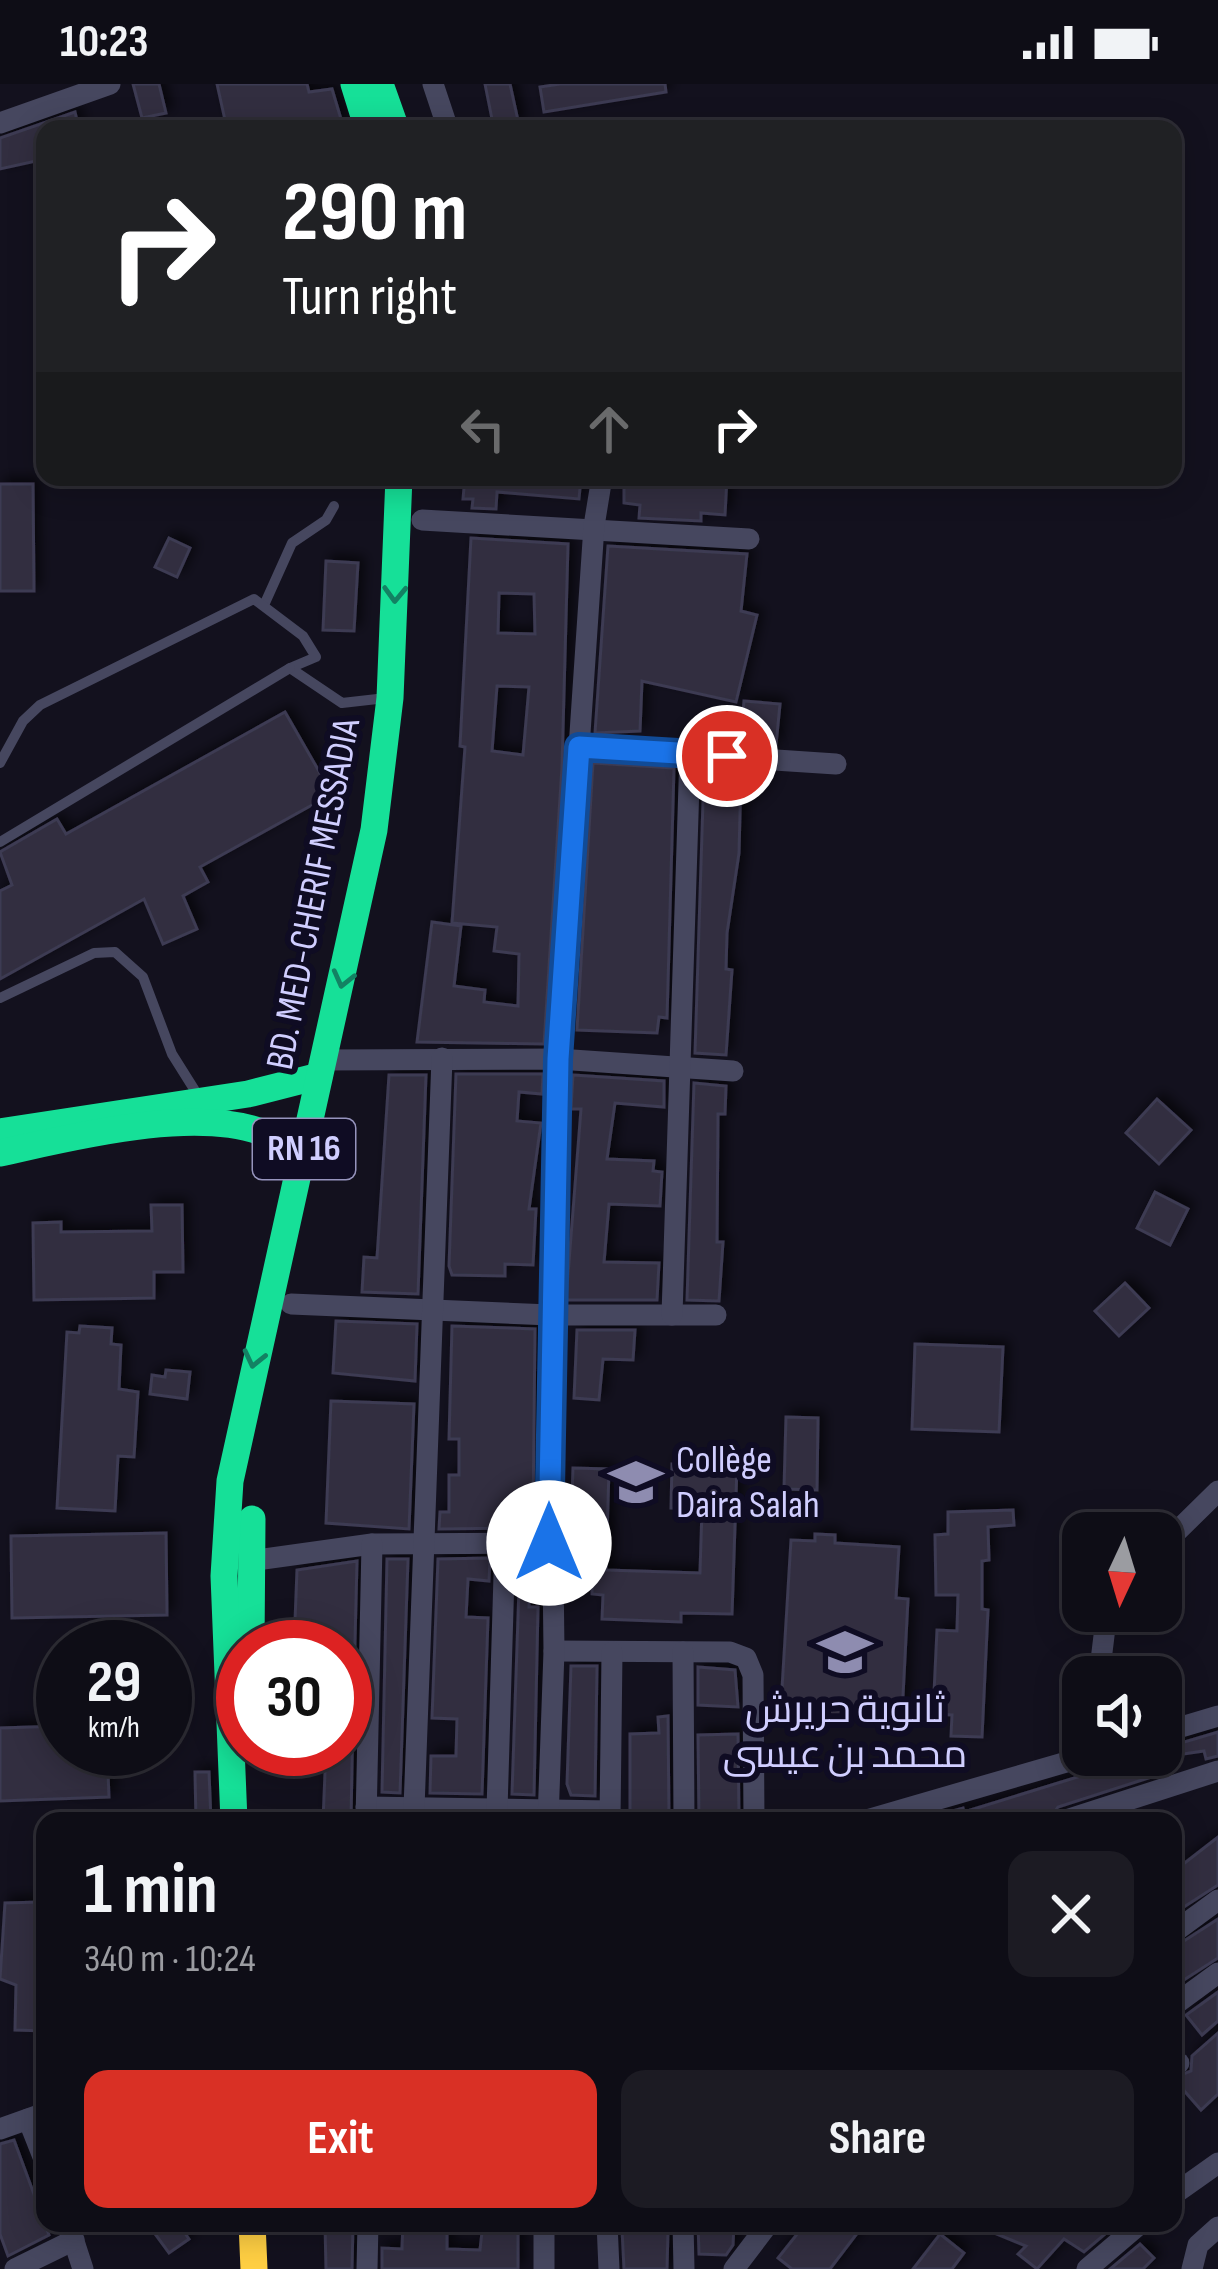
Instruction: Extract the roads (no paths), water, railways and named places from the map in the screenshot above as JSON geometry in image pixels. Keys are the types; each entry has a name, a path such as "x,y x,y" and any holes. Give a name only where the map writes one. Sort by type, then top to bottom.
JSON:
{"main road":[{"path":"354,84 365,120"},
{"path":"380,84 393,120"},
{"name":"BD. MED-CHERIF MESSADIA","path":"251,1620 256,1464 291,1304 374,830 390,698 399,486"},
{"name":"BD. MED-CHERIF MESSADIA","path":"234,1812 224,1576 230,1481 300,1166 398,831 409,753 423,486"},
{"path":"0,1132 201,1100 329,1067"},
{"path":"0,1153 88,1133 232,1126 269,1135 285,1145 300,1166"},
{"path":"256,1776 257,1812"},
{"path":"252,2232 254,2269"},
{"path":"277,2232 278,2269"}],"street":[{"path":"433,84 445,120"},
{"path":"0,123 101,85"},
{"path":"548,1812 554,1651 549,1543 550,1315 558,1059 601,486"},
{"path":"422,520 594,526 748,539"},
{"path":"579,747 836,764"},
{"path":"672,1316 676,1067 691,753"},
{"path":"329,1067 442,1058 558,1059 733,1071"},
{"path":"413,1808 436,1307 442,1058"},
{"path":"291,1304 550,1315 716,1315"},
{"path":"1182,1526 1218,1491"},
{"path":"250,1561 425,1540 549,1543"},
{"path":"497,1810 505,1542"},
{"path":"366,1812 372,1544"},
{"path":"554,1651 730,1652 750,1664 754,1812"},
{"path":"610,1812 612,1652"},
{"path":"683,1652 684,1812"},
{"path":"1182,1727 1218,1716"},
{"path":"894,1812 1062,1763"},
{"path":"1091,1812 1218,1772"},
{"path":"382,1812 413,1808 438,1812"},
{"path":"485,1812 514,1812"},
{"path":"1182,1926 1218,1900"},
{"path":"1182,1999 1218,1973"},
{"path":"0,2128 36,2116"},
{"path":"1182,2189 1218,2163"},
{"path":"1192,2269 1198,2245 1218,2227"},
{"path":"15,2269 71,2232 83,2269"},
{"path":"368,2232 368,2269"},
{"path":"544,2232 544,2269"},
{"path":"608,2232 608,2269"},
{"path":"683,2232 684,2269"},
{"path":"734,2269 762,2232"},
{"path":"1087,2269 1130,2232"}],"lane":[{"path":"266,603 292,544 326,520 334,506"},
{"path":"0,764 23,722 40,705 254,599 266,603 304,637 316,657 290,668 0,842"},
{"path":"290,668 342,703 390,698"},
{"path":"0,998 94,952 115,952 143,977 172,1054 201,1100"}],"place":[{"name":"Collège Daira Salah","path":"636,1482"},
{"name":"ثانوية حريرش محمد بن عيسى","path":"845,1652"}]}
